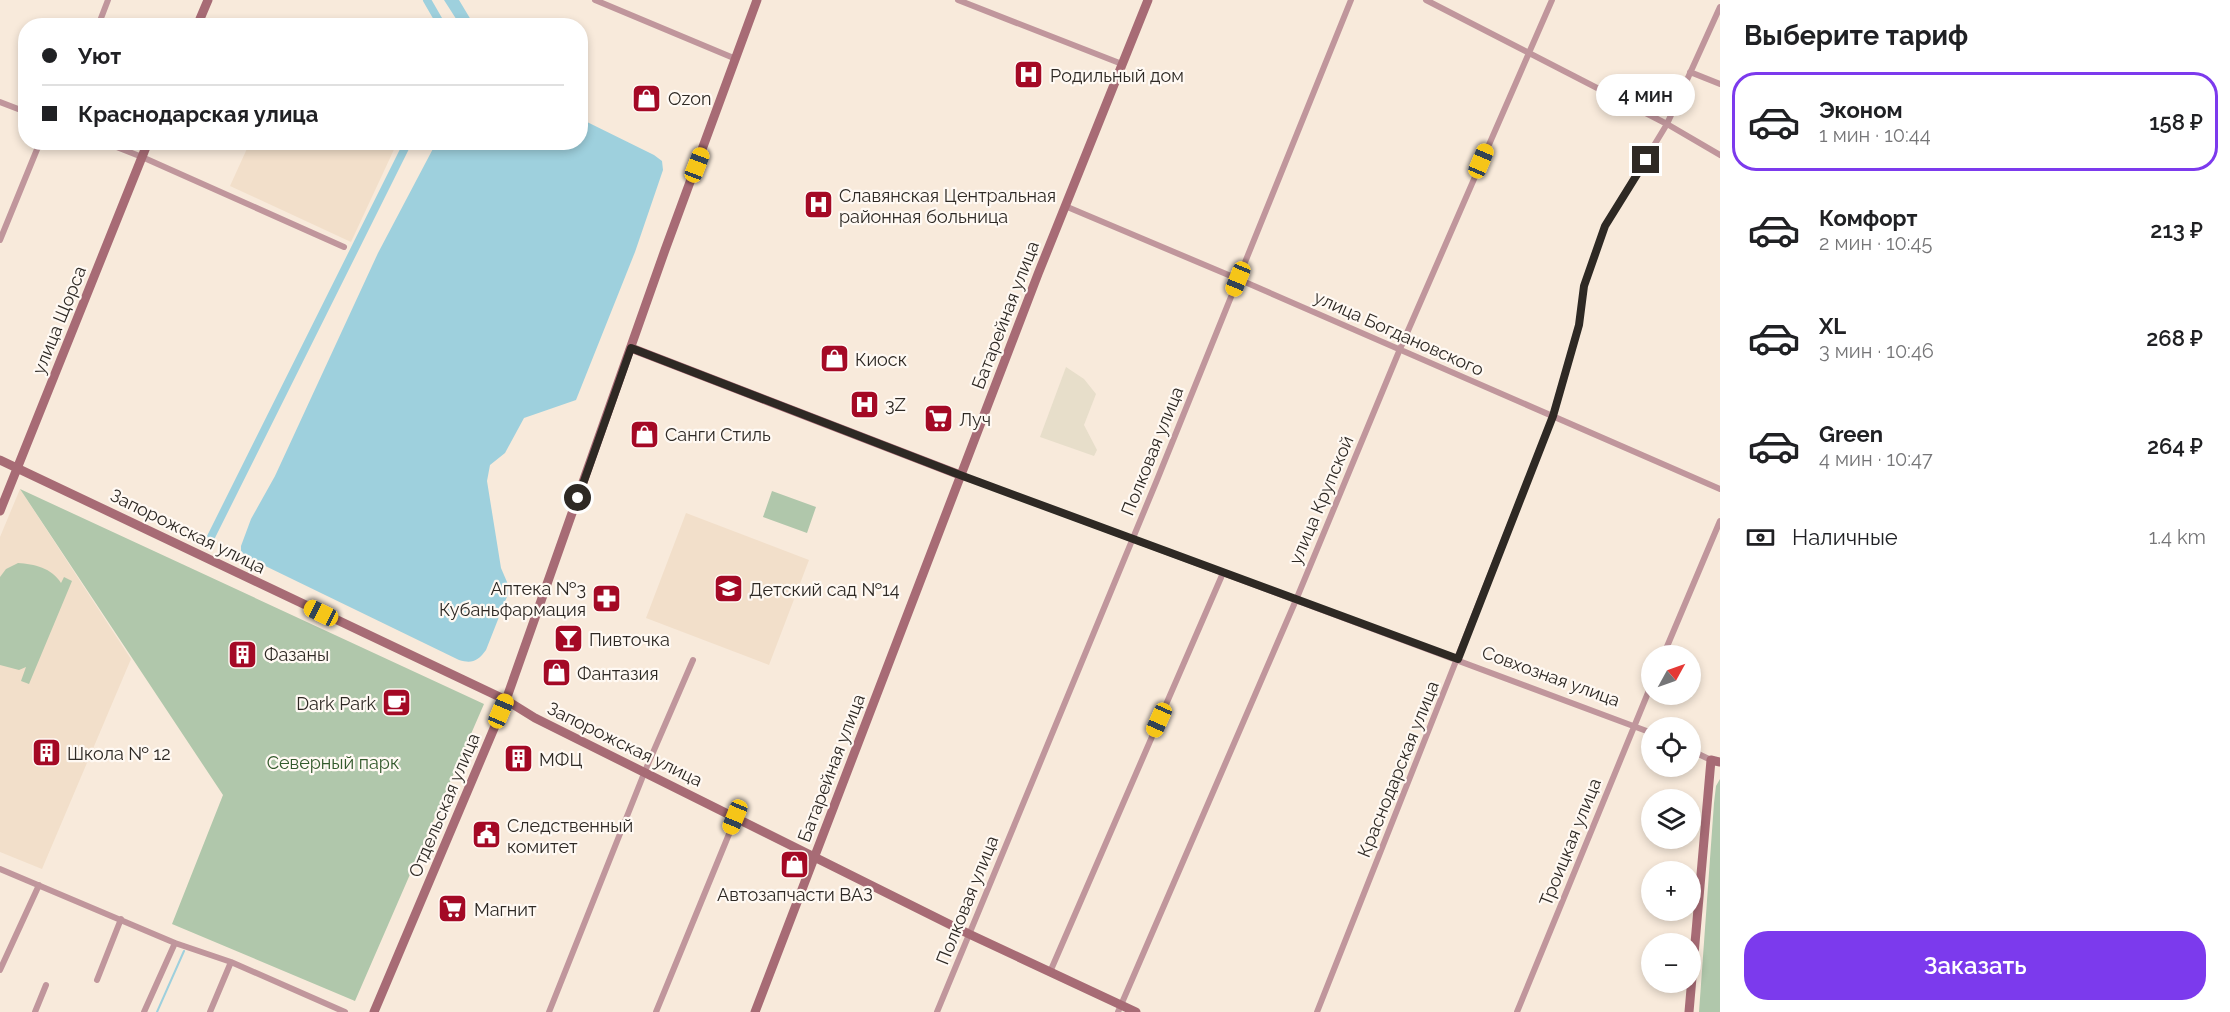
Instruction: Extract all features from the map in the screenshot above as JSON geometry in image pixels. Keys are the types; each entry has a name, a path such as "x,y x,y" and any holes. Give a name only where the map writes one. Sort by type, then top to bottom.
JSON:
{"street":[{"path":"101,18 108,0"},
{"path":"200,18 208,0"},
{"path":"595,0 736,59"},
{"name":"Отдельская улица","path":"374,1012 506,700 757,0"},
{"path":"958,0 1122,64"},
{"name":"Батарейная улица","path":"755,1012 960,475 1148,0"},
{"name":"Полковая улица","path":"938,1012 1351,0"},
{"path":"1426,0 1667,124 1720,155"},
{"name":"улица Крупской","path":"1119,1008 1296,600 1400,349 1552,0"},
{"name":"Краснодарская улица","path":"1317,1012 1553,416 1579,325 1584,286 1605,226 1667,124 1720,6"},
{"path":"1690,72 1720,84"},
{"path":"0,102 18,109"},
{"path":"0,240 37,150"},
{"path":"124,150 344,247"},
{"name":"улица Щорса","path":"0,511 145,150"},
{"name":"улица Богдановского","path":"1065,206 1720,489"},
{"name":"Совхозная улица","path":"631,348 960,475 1641,728"},
{"name":"Запорожская улица","path":"0,460 506,700 535,718 815,858 1119,1008 1136,1012"},
{"path":"1668,645 1720,521"},
{"path":"1050,972 1223,573"},
{"path":"549,1012 645,771 693,660"},
{"name":"Троицкая улица","path":"1517,1012 1642,705"},
{"path":"1689,1012 1716,761 1701,755"},
{"path":"656,1012 735,817"},
{"path":"0,869 175,943 231,962 345,1012"},
{"path":"0,970 39,885"},
{"path":"97,980 121,919"},
{"path":"144,1012 175,943"},
{"path":"210,1012 231,962"},
{"path":"35,1012 46,986"}],"shaded area":[{"path":"246,150 394,150 351,242 230,186"},
{"path":"1066,367 1084,379 1096,394 1084,425 1097,450 1094,456 1040,437"},
{"path":"20,489 131,659 42,869 0,852 0,537"},
{"name":"Детский сад №14","path":"686,513 809,560 769,665 646,618"}],"green space":[{"name":"Северный парк","path":"20,489 484,704 355,1001 172,924 223,795"},
{"path":"772,491 816,507 807,533 763,517"},
{"path":"18,563 42,568 53,574 61,583 64,577 72,581 29,684 21,681 26,667 19,670 0,665 0,577 6,569"},
{"path":"1720,779 1720,1012 1699,1012 1714,803 1716,786"}],"water":[{"path":"444,0 459,0 470,18 456,18"},
{"path":"588,122 662,161 663,170 635,252 576,400 524,418 505,453 490,465 487,481 501,568 510,589 486,650 474,661 459,660 247,557 241,551 251,519 275,476 378,253 432,150 588,150"}],"waterway":[{"path":"427,0 437,18"},
{"path":"208,543 404,150"},
{"path":"157,1012 184,951"}],"place":[{"name":"Родильный дом","path":"1029,75"},
{"name":"Ozon","path":"647,98"},
{"name":"Славянская Центральная районная больница","path":"818,205"},
{"name":"Киоск","path":"834,359"},
{"name":"3Z","path":"864,404"},
{"name":"Луч","path":"938,419"},
{"name":"Санги Стиль","path":"644,434"},
{"name":"Детский сад №14","path":"728,589"},
{"name":"Аптека №3 Кубаньфармация","path":"607,598"},
{"name":"Пивточка","path":"568,639"},
{"name":"Фазаны","path":"243,654"},
{"name":"Фантазия","path":"556,673"},
{"name":"Dark Park","path":"397,703"},
{"name":"Школа № 12","path":"46,753"},
{"name":"МФЦ","path":"518,759"},
{"name":"Следственный комитет","path":"486,835"},
{"name":"Автозапчасти ВАЗ","path":"795,865"},
{"name":"Магнит","path":"453,909"}],"route":[{"path":"578,498 631,348 960,475 1458,659 1553,416 1579,325 1584,286 1605,226 1646,160"}]}
